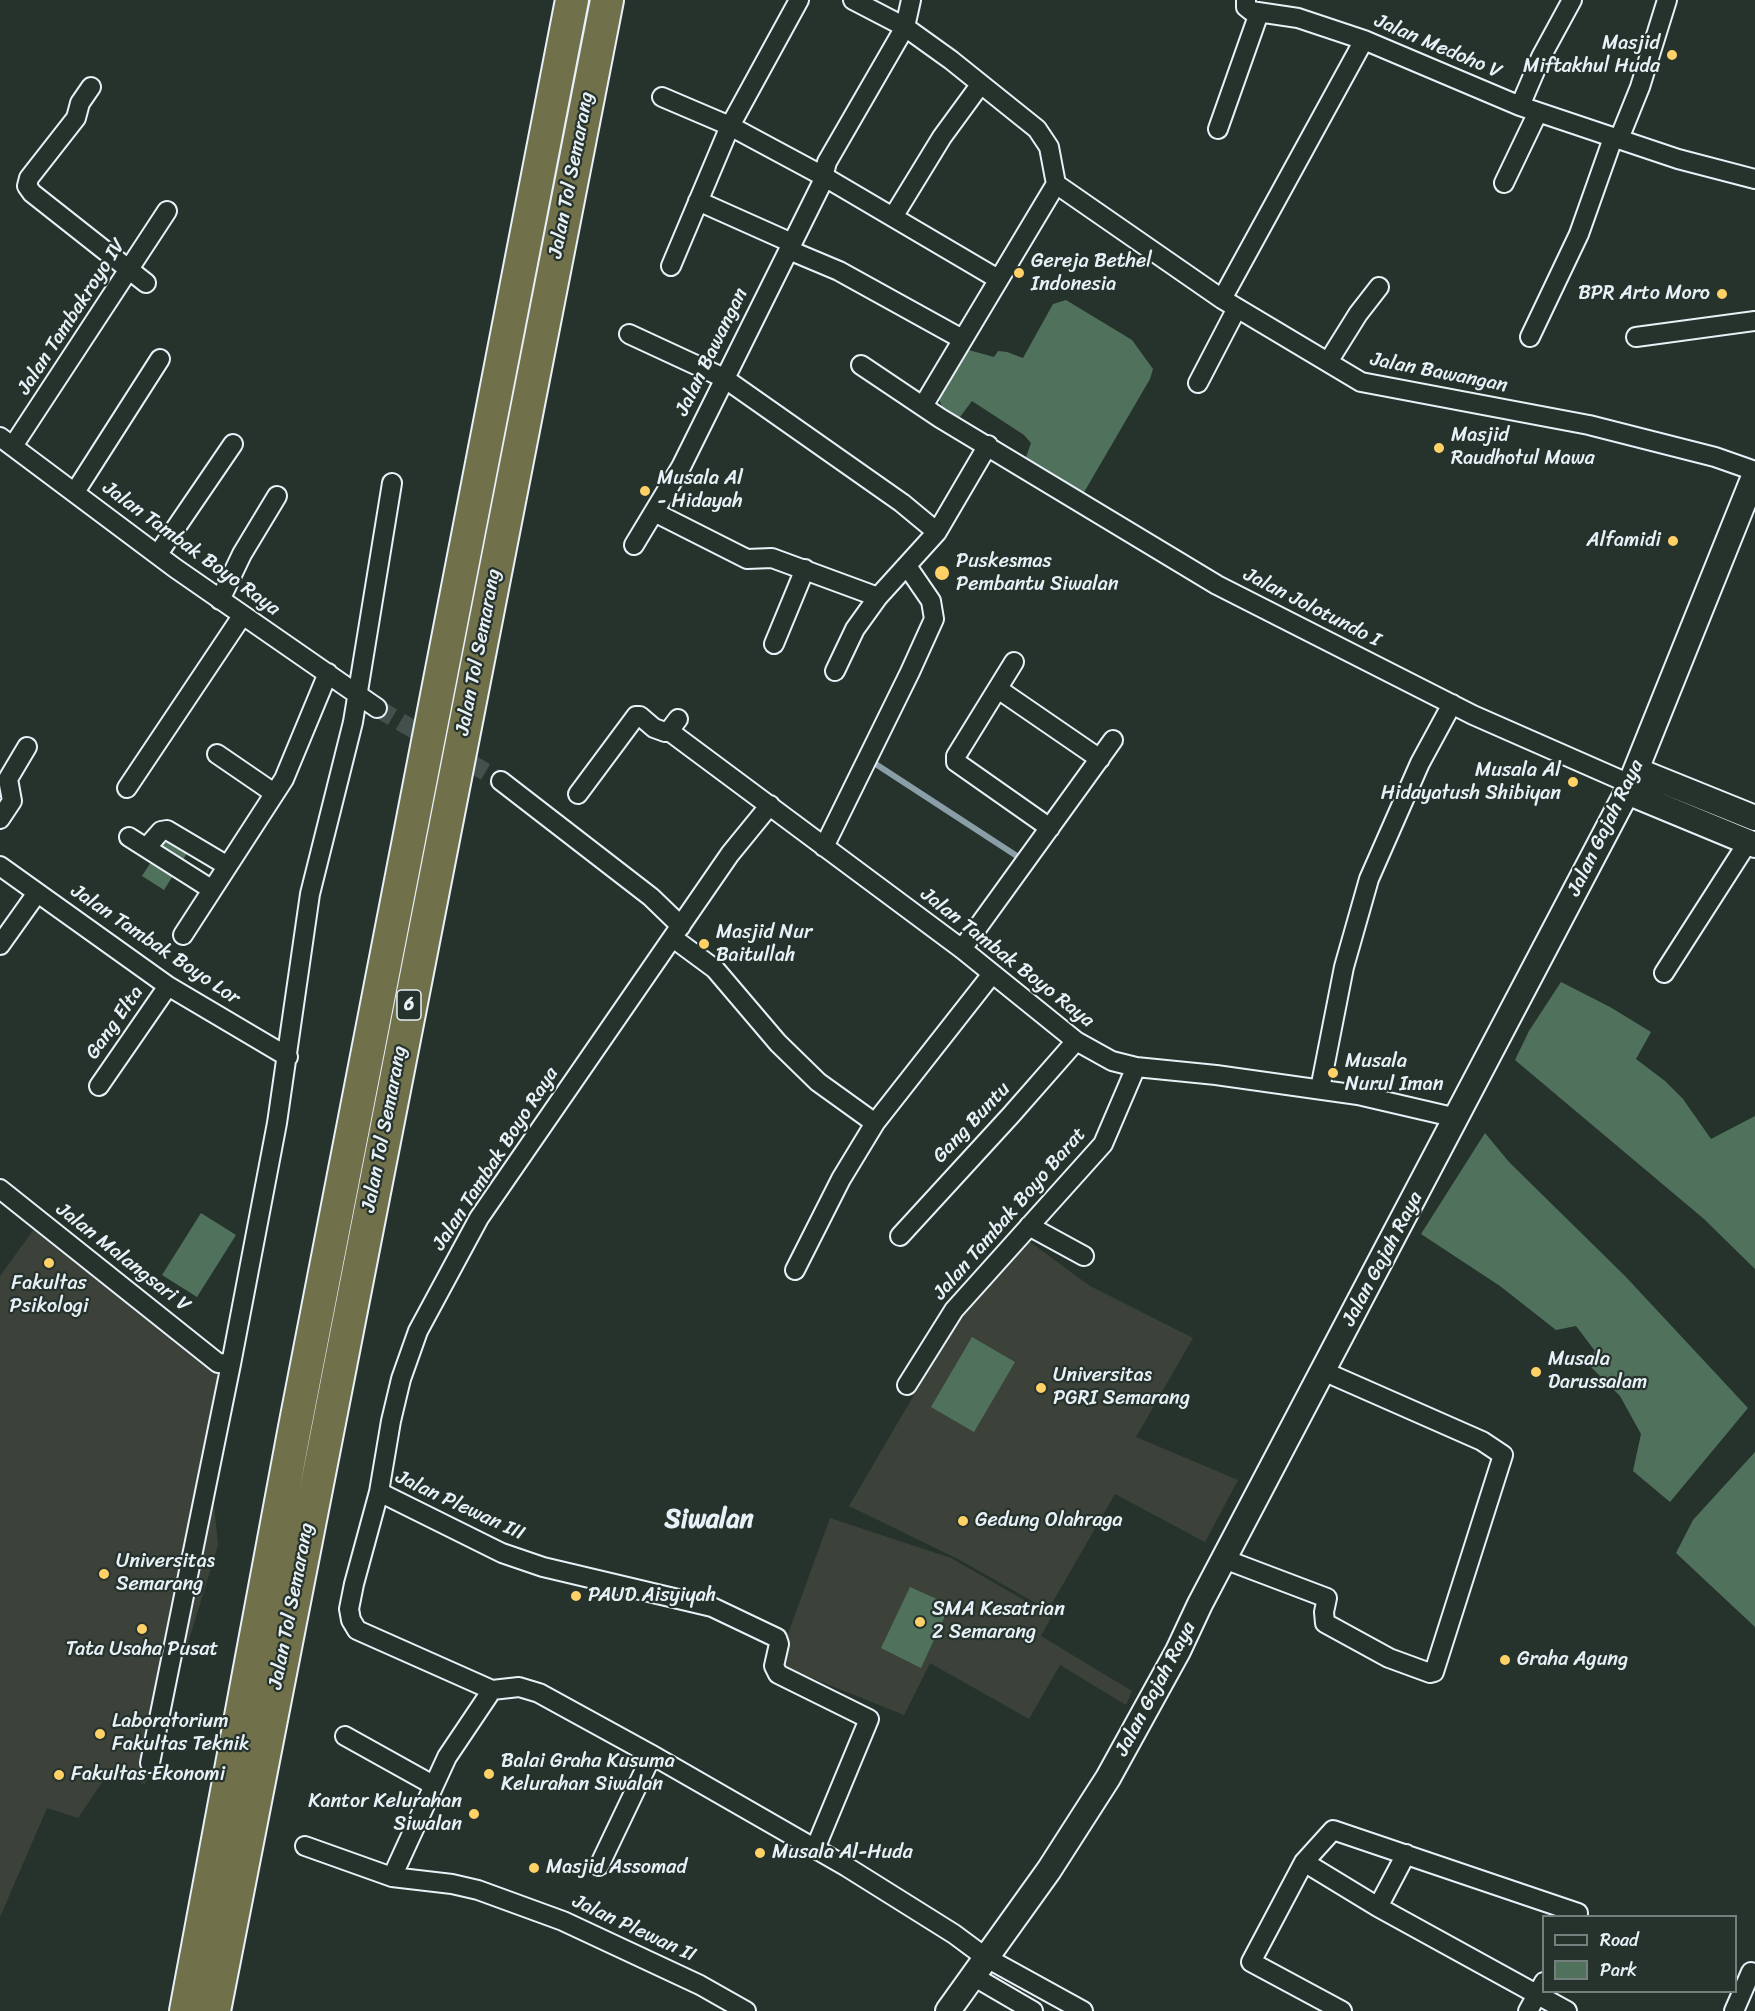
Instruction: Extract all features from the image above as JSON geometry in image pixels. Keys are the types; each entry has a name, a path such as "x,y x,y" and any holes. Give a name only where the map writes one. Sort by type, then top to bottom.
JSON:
{"highway":[{"name":"Jalan Tol Semarang","path":"186,2011 293,1438 572,0"},
{"name":"Jalan Tol Semarang","path":"214,2011 607,0"}],"main road":[{"name":"Jalan Gajah Raya","path":"948,2011 1049,1870 1108,1778 1178,1651 1631,782 1755,472"},
{"path":"1631,782 1755,818"},
{"path":"1631,782 1751,843"}],"street":[{"path":"671,267 730,126 799,0"},
{"path":"853,0 905,27 951,60 1045,138 1056,184 923,406"},
{"name":"Jalan Bawangan","path":"634,545 681,467 821,185 827,162 905,27 911,0"},
{"path":"1520,106 1541,57 1572,0"},
{"path":"1530,337 1579,234 1616,139 1640,87 1667,0"},
{"path":"1218,129 1252,6"},
{"name":"Jalan Medoho V","path":"1252,6 1298,18 1364,40 1520,106 1678,159 1755,179"},
{"path":"1198,383 1229,304 1364,40"},
{"path":"893,217 942,137 980,85"},
{"path":"91,87 80,103 76,118 29,178 27,186 32,193 146,283"},
{"path":"662,97 730,126 823,176 998,279"},
{"path":"1504,183 1538,112"},
{"name":"Jalan Bawangan","path":"1056,184 1229,304 1361,382 1589,425 1715,457 1755,472"},
{"path":"698,201 839,271 962,339"},
{"name":"Jalan Tambakroyo IV","path":"5,445 130,270 167,211"},
{"path":"1328,362 1358,314 1379,287"},
{"path":"1636,337 1755,321"},
{"path":"629,334 724,378 902,503 937,532"},
{"path":"75,492 160,359"},
{"name":"Jalan Jolotundo I","path":"861,365 923,406 1217,585 1452,704 1631,782"},
{"path":"158,555 232,444"},
{"name":"Jalan Tambak Boyo Raya","path":"5,445 75,492 242,616 376,708"},
{"path":"836,671 855,629 878,597 937,532 988,445"},
{"path":"150,1763 225,1363 288,1057 310,894 358,694 392,483"},
{"path":"220,600 242,554 277,496"},
{"path":"654,512 747,559 772,558 878,597"},
{"path":"824,847 934,619 931,601 907,566"},
{"path":"774,644 805,569"},
{"path":"127,788 242,616"},
{"path":"1014,662 956,756 956,762 1050,828"},
{"path":"183,934 290,766 328,674"},
{"path":"998,689 1100,759"},
{"path":"1320,1089 1344,968 1370,879 1420,763 1452,704"},
{"name":"Jalan Tambak Boyo Raya","path":"578,794 636,716 640,716 659,731 674,725 770,806 963,949 1076,1041 1112,1061 1136,1067 1320,1089 1420,1108 1457,1118"},
{"path":"963,949 1113,740"},
{"path":"0,819 12,801 8,780 27,747"},
{"path":"217,754 274,793"},
{"path":"501,782 651,897 677,932 715,969 778,1043 818,1082 875,1123"},
{"name":"Jalan Tambak Boyo Raya","path":"379,1492 401,1378 418,1331 459,1252 730,854 770,806"},
{"path":"147,847 161,831 167,830 226,866"},
{"path":"129,837 211,889"},
{"path":"1664,973 1751,843"},
{"name":"Jalan Tambak Boyo Lor","path":"0,866 168,986 288,1057"},
{"path":"0,945 37,893"},
{"path":"795,1270 841,1179 875,1123 992,974"},
{"name":"Gang Elta","path":"99,1086 168,986"},
{"name":"Gang Buntu","path":"900,1236 1076,1041"},
{"name":"Jalan Tambak Boyo Barat","path":"907,1385 954,1310 1103,1144 1136,1067"},
{"name":"Jalan Malangsari V","path":"0,1189 225,1363"},
{"path":"1029,1226 1084,1256"},
{"path":"1224,1559 1327,1598 1324,1612 1325,1623 1389,1658 1434,1672 1503,1455 1482,1441 1323,1371"},
{"name":"Jalan Plewan III","path":"815,1849 869,1719 778,1674 774,1666 779,1644 777,1638 712,1607 543,1567 502,1553 379,1492 349,1609 351,1620 357,1630 492,1690 519,1688 539,1694 652,1755 815,1849 954,1934 979,1966"},
{"path":"392,1877 447,1757 492,1690"},
{"path":"345,1736 433,1785"},
{"path":"599,1866 652,1755"},
{"path":"1342,2011 1251,1962 1304,1862 1333,1830 1582,1915"},
{"name":"Jalan Plewan II","path":"305,1846 392,1877 465,1887 563,1921 700,1984 738,2009"},
{"path":"1378,1907 1406,1854"},
{"path":"1304,1862 1378,1907 1536,1996 1567,2011"},
{"path":"979,1966 1033,2011"},
{"path":"979,1966 1083,2011"},
{"path":"1734,2011 1747,1971"}],"shaded area":[{"name":"Universitas Semarang","path":"37,1225 234,1385 211,1473 218,1545 145,1784 109,1772 78,1818 47,1808 0,1917 0,1276"},
{"name":"Universitas PGRI Semarang","path":"1026,1239 1090,1286 1193,1338 1136,1437 1238,1480 1205,1542 1115,1494 1048,1610 958,1559 849,1506 965,1308"},
{"name":"SMA Kesatrian 2 Semarang","path":"830,1518 951,1558 1052,1616 1041,1636 1132,1691 1126,1705 1060,1665 1029,1719 930,1663 904,1715 777,1664"}],"green space":[{"path":"1066,300 1132,340 1153,369 1150,379 1083,494 1025,460 1031,443 1024,435 972,401 957,421 945,414 937,394 965,349 994,357 998,351 1007,352 1023,358 1053,304"},
{"path":"174,826 196,839 164,890 142,876"},
{"path":"1561,982 1610,1007 1651,1032 1636,1059 1665,1081 1683,1099 1711,1139 1755,1116 1755,1269 1704,1219 1515,1060 1529,1031"},
{"path":"1485,1133 1509,1162 1625,1276 1748,1408 1670,1502 1633,1471 1641,1434 1620,1396 1587,1363 1595,1351 1576,1326 1556,1330 1500,1286 1421,1234"},
{"path":"201,1213 236,1235 197,1297 162,1275"},
{"path":"972,1337 1015,1362 974,1432 931,1407"},
{"path":"1755,1452 1755,1627 1676,1553 1693,1520"},
{"path":"910,1587 950,1605 921,1668 881,1648"}],"waterway":[{"path":"868,759 1023,860"}],"tunnel":[{"path":"377,708 501,781"}],"place":[{"name":"Masjid Miftakhul Huda","path":"1672,55"},
{"name":"Gereja Bethel Indonesia","path":"1019,273"},
{"name":"BPR Arto Moro","path":"1722,294"},
{"name":"Masjid Raudhotul Mawa","path":"1439,448"},
{"name":"Musala Al - Hidayah","path":"645,491"},
{"name":"Alfamidi","path":"1673,541"},
{"name":"Puskesmas Pembantu Siwalan","path":"942,573"},
{"name":"Musala Al Hidayatush Shibiyan","path":"1573,782"},
{"name":"Masjid Nur Baitullah","path":"704,944"},
{"name":"Musala Nurul Iman","path":"1333,1073"},
{"name":"Fakultas Psikologi","path":"49,1263"},
{"name":"Musala Darussalam","path":"1536,1372"},
{"name":"Universitas PGRI Semarang","path":"1041,1388"},
{"name":"Gedung Olahraga","path":"963,1521"},
{"name":"Universitas Semarang","path":"104,1574"},
{"name":"PAUD Aisyiyah","path":"576,1596"},
{"name":"SMA Kesatrian 2 Semarang","path":"920,1622"},
{"name":"Tata Usaha Pusat","path":"142,1629"},
{"name":"Graha Agung","path":"1505,1660"},
{"name":"Laboratorium Fakultas Teknik","path":"100,1734"},
{"name":"Balai Graha Kusuma Kelurahan Siwalan","path":"489,1774"},
{"name":"Fakultas Ekonomi","path":"59,1775"},
{"name":"Kantor Kelurahan Siwalan","path":"474,1814"},
{"name":"Musala Al-Huda","path":"760,1853"},
{"name":"Masjid Assomad","path":"534,1868"}],"district":[{"name":"Siwalan","path":"709,1520"}]}
